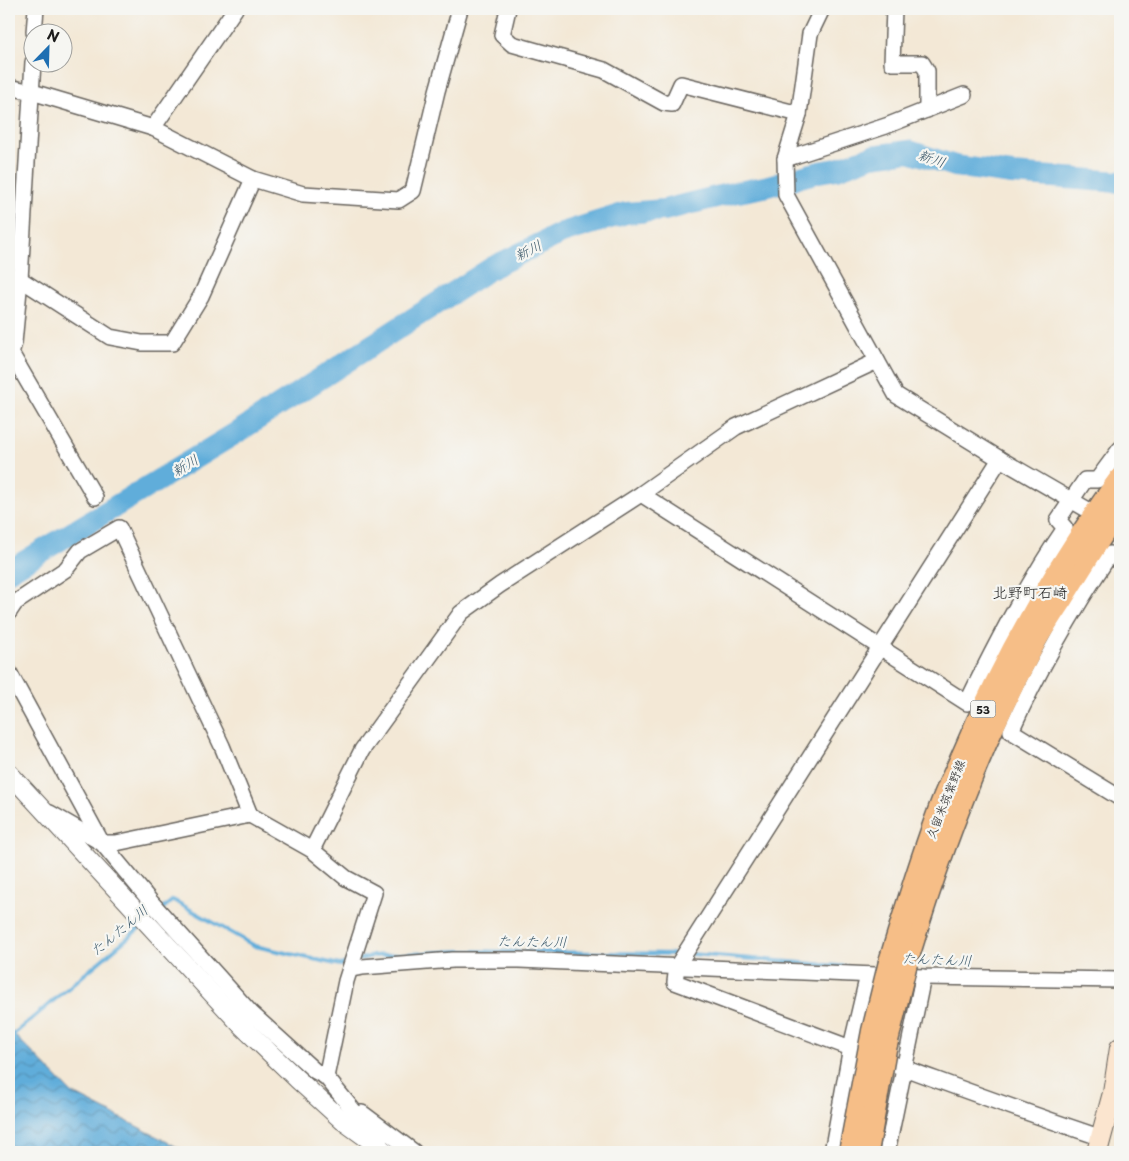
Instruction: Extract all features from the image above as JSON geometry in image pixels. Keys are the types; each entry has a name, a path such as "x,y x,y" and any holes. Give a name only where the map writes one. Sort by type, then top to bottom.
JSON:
{"main road":[{"name":"久留米筑紫野線","path":"850,1152 873,1031 964,794 1006,700 1034,644 1111,519 1120,479"},
{"name":"久留米筑紫野線","path":"867,1152 898,962"},
{"path":"1099,1145 1113,1093 1120,1048"}],"street":[{"path":"35,22 36,9"},
{"path":"152,128 235,9"},
{"path":"9,87 32,92 152,128 254,179 303,194 399,200 413,191 437,91 460,9"},
{"path":"508,9 502,35 512,44 604,70 664,103 672,104 681,84 799,114"},
{"path":"822,9 810,34 799,114 784,159 786,195 896,395 1000,459 1072,500 1111,519"},
{"path":"894,9 892,63 922,64 927,71 927,110"},
{"path":"33,72 20,279 14,343 10,353 95,497"},
{"path":"784,159 886,126 964,95"},
{"path":"20,279 110,337 142,343 172,343 201,296 254,179"},
{"path":"312,850 362,750 461,613 500,585 641,494 736,427 877,361"},
{"path":"641,494 967,703 1017,606 1065,528 1058,520 1085,480 1098,480 1120,449"},
{"path":"1000,459 677,966 675,982 851,1047 1099,1145"},
{"path":"11,601 66,569 80,551 119,528 222,746 250,816 312,850 346,878 374,893 346,980 326,1077"},
{"path":"1120,559 1110,554 1091,583 1045,660 1011,731 1120,798"},
{"path":"9,672 102,843 151,902 251,1013 314,1071 326,1077 387,1152"},
{"path":"9,773 242,1026 343,1121 387,1152"},
{"path":"38,806 102,843 116,843 250,816"},
{"path":"350,969 453,960 519,960 923,977 1120,980"},
{"path":"832,1152 851,1047 868,975"},
{"path":"887,1152 923,977"},
{"path":"343,1099 414,1152"}],"water":[{"path":"9,1029 72,1093 187,1152 9,1152"}],"waterway":[{"name":"新川","path":"9,571 236,433 493,267 562,233 626,213 664,210 837,169 872,156 909,151 955,166 1012,174 1120,182"},
{"name":"たんたん川","path":"162,909 173,900 255,946 340,965 347,963"},
{"name":"たんたん川","path":"9,1038 143,925"},
{"name":"たんたん川","path":"356,960 372,956 459,951 681,954"},
{"name":"たんたん川","path":"691,954 851,967"}],"district":[{"name":"北野町石崎","path":"1030,591"}]}
